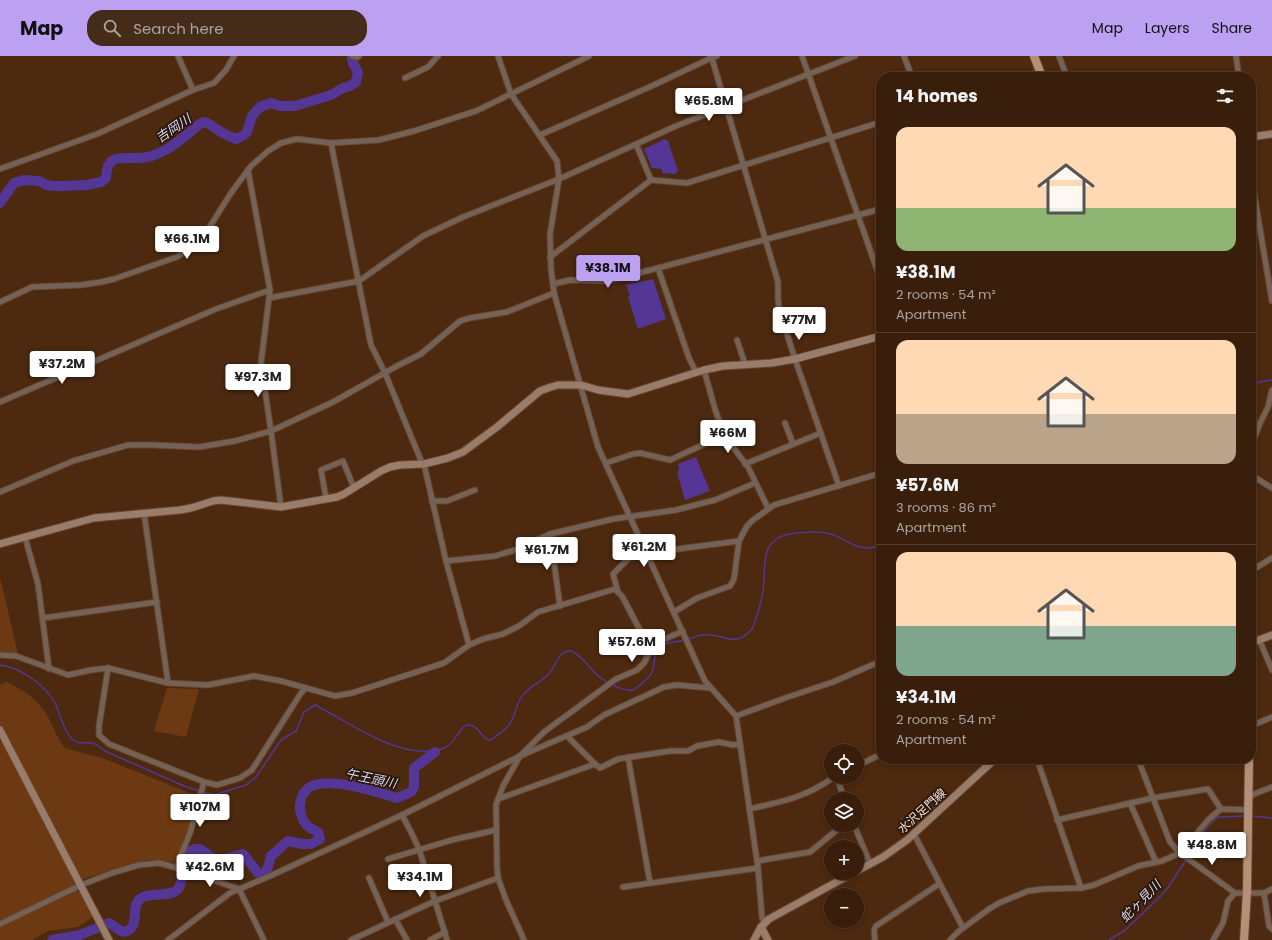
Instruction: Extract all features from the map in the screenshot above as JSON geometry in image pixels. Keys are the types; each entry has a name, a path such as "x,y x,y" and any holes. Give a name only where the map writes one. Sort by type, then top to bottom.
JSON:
{"main road":[{"path":"1034,56 1040,72"},
{"path":"1244,940 1247,892 1249,764"}],"street":[{"path":"178,56 193,90"},
{"path":"0,169 97,134 193,90 214,83 226,70 234,56"},
{"path":"352,56 359,56"},
{"path":"405,78 428,67 438,56"},
{"path":"498,56 511,94 557,161 559,179 550,234 550,257 554,293 598,447 706,681 736,716 758,868 762,925 768,940"},
{"path":"0,302 32,287 81,285 101,282 114,279 177,257 187,250 207,231 231,193 248,170 268,151 281,143 297,139 331,143 379,140 414,131 476,111 589,56"},
{"path":"540,135 654,85 713,56 726,106 778,282 780,312 839,486"},
{"path":"802,56 832,137 876,267"},
{"path":"269,298 359,281 423,236 463,217 559,179 676,126 855,56"},
{"path":"904,56 910,72"},
{"path":"1059,56 1066,72"},
{"path":"1236,56 1238,72"},
{"path":"550,257 651,180 687,183 876,124"},
{"path":"1256,136 1272,134"},
{"path":"331,143 371,344 386,373 423,464 446,561 469,645"},
{"path":"636,144 651,180"},
{"path":"248,170 270,290 261,363 281,507"},
{"path":"1256,205 1272,301"},
{"path":"553,284 570,280 605,281 876,210"},
{"path":"658,268 696,372"},
{"path":"0,402 216,309 270,290"},
{"path":"0,492 73,461 128,445 199,447 235,441 271,431 333,402 421,354 460,321 507,312 554,293"},
{"path":"0,544 94,518 185,509 213,501 221,500 281,507 336,497 344,494 390,467 423,464 448,458 463,452 540,391 558,385 581,385 598,390 628,394 704,370 723,366 772,363 796,359 876,337"},
{"path":"737,340 745,364"},
{"path":"704,370 715,410 724,434 745,464 768,508"},
{"path":"1256,434 1260,423 1270,409 1272,390"},
{"path":"785,423 793,444"},
{"path":"745,464 821,433"},
{"path":"606,463 640,453 670,460 724,434"},
{"path":"326,498 321,470 343,461 354,488"},
{"path":"674,612 698,598 730,586 734,579 739,541 747,526 768,508 876,475"},
{"path":"1256,478 1272,488"},
{"path":"446,561 495,556 518,549 550,534 613,519 676,510 715,500 755,483"},
{"path":"432,501 447,501 475,490"},
{"path":"144,513 168,683"},
{"path":"550,534 560,606"},
{"path":"25,537 38,584 49,669"},
{"path":"618,592 613,574 629,558 647,554 739,541"},
{"path":"1256,568 1272,558"},
{"path":"0,655 16,656 68,675 108,668 168,683 208,685 254,676 281,681 335,696 352,693 444,663 469,645 482,639 502,634 519,626 538,612 615,589 622,596 641,632 653,646"},
{"path":"43,618 157,602"},
{"path":"524,940 498,878 496,862 496,805 503,786 520,756 544,732 606,685 637,670 644,662 653,646 658,642 684,632"},
{"path":"1256,641 1272,635"},
{"path":"1259,640 1272,670"},
{"path":"736,716 833,682 876,663"},
{"path":"108,668 99,735 109,744 204,782 217,785 240,778 252,770 301,693 306,688"},
{"path":"168,940 230,893 402,815 520,756 587,727 604,715 664,687 677,685 712,688"},
{"path":"1256,724 1272,717"},
{"path":"1,735 81,885 108,940"},
{"path":"567,736 600,768 618,759 628,757 688,751 698,746 719,742 733,745 740,744"},
{"path":"864,762 876,756"},
{"path":"628,757 650,883"},
{"path":"498,799 595,764"},
{"name":"水沢足門線","path":"864,867 896,849 990,764"},
{"path":"1039,764 1081,888"},
{"path":"1140,764 1170,842 1180,853 1235,893 1264,892 1272,889"},
{"path":"179,869 204,782"},
{"path":"749,809 785,802 806,794 825,784"},
{"path":"1249,796 1272,787"},
{"path":"1058,820 1153,798 1208,789 1221,809 1249,810"},
{"path":"1130,803 1156,862"},
{"path":"950,940 963,928 989,909 999,903 1028,892 1044,889 1081,888 1094,885 1138,866 1162,861 1180,853 1209,819 1221,809"},
{"path":"402,815 419,850 447,940"},
{"path":"388,859 452,840 496,830"},
{"path":"757,861 810,852 834,832"},
{"path":"857,832 870,863"},
{"path":"914,834 963,928"},
{"path":"0,924 81,885 112,873 138,865 159,864 239,889 264,940"},
{"path":"623,887 758,868"},
{"path":"369,878 388,922"},
{"path":"351,940 435,901 498,878"},
{"path":"754,940 762,925 777,914 840,880"},
{"path":"875,940 874,930 876,926 940,884"},
{"path":"1264,892 1269,926 1272,929"},
{"path":"1213,940 1223,923 1228,901 1235,893"},
{"path":"395,919 407,940"},
{"path":"430,940 445,932"}],"shaded area":[{"path":"665,139 668,141 678,171 675,174 662,173 662,169 652,168 644,149"},
{"path":"653,279 666,319 638,329 628,297 630,295 626,285"},
{"path":"696,457 710,491 685,500 677,472 679,470 678,464"},
{"path":"0,579 2,585 18,654 0,653"},
{"path":"6,682 23,691 39,704 47,715 57,736 65,748 105,759 197,796 185,841 173,863 162,860 147,860 86,878 73,884 80,893 93,917 78,927 48,931 32,940 0,940 0,742 2,743 8,740 0,725 0,685"},
{"path":"167,688 199,689 186,737 154,731"}],"waterway":[{"name":"吉岡川","path":"0,203 14,183 24,180 39,181 46,185 53,186 87,185 101,182 106,178 109,164 112,161 120,158 143,158 157,154 171,147 198,125 204,122 224,134 236,139 247,132 252,116 260,107 271,103 280,106 295,106 331,95 356,82 358,72 352,56"},
{"name":"午王頭川","path":"1256,384 1259,382 1272,380"},
{"name":"午王頭川","path":"688,639 699,635 710,635 734,639 746,635 752,629 759,610 764,586 766,554 770,546 778,538 795,533 822,532 834,535 859,547 876,547"},
{"name":"午王頭川","path":"203,792 214,795 246,785 256,777 281,740 296,731 304,712 315,705 377,739 394,746 411,750 428,751 444,748 448,746 463,727 467,725 473,726 485,738 491,740 509,725 523,695 549,674 559,657 565,652 571,651 575,653 583,659 595,673 607,682 623,689 633,690 643,683 651,674 659,647 668,643 684,640"},
{"path":"0,665 24,674 47,691 56,705 62,723 69,736 74,741 79,743 94,744 105,751 184,786 199,791"},
{"name":"午王頭川","path":"52,940 80,935 109,923 124,932 131,929 137,902 140,899 149,895 175,892 178,889 182,880 186,857 192,850 202,850 216,860 243,854 258,873 263,874 267,870 271,856 288,841 311,844 320,839 318,832 305,824 301,814 301,800 303,794 309,787 331,783 342,784 367,789 397,798 411,792 414,787 414,768 435,752"},
{"name":"蛇ヶ見川","path":"1188,857 1208,826 1218,817 1246,816"},
{"name":"蛇ヶ見川","path":"1252,816 1272,818"},
{"name":"蛇ヶ見川","path":"1109,940 1124,931 1159,898 1167,889 1186,860"}]}
